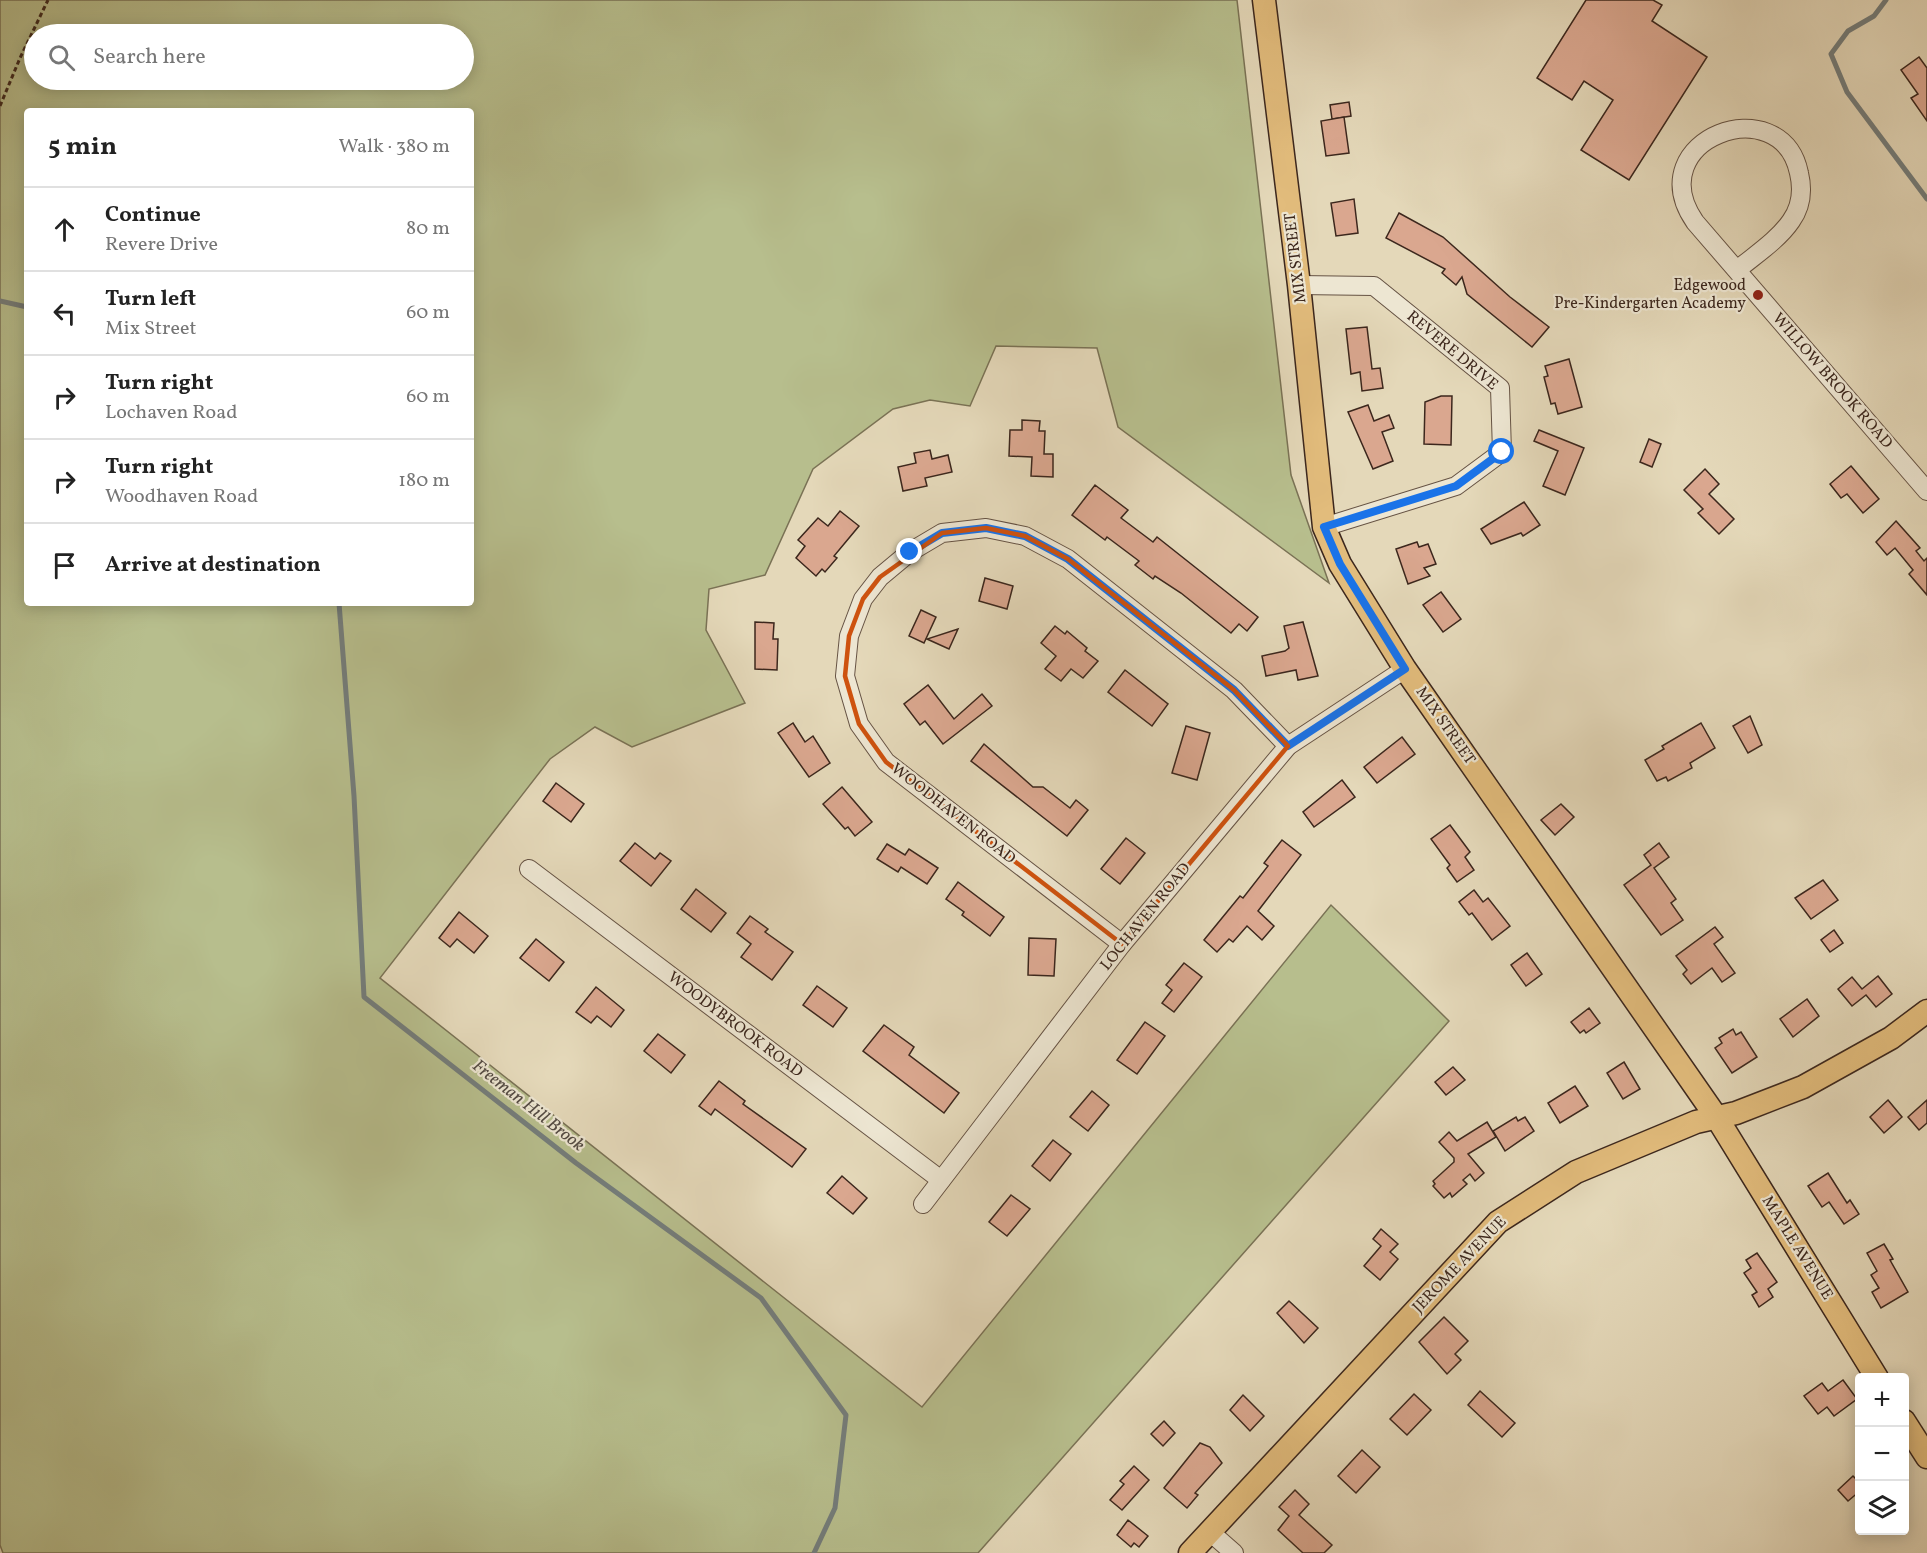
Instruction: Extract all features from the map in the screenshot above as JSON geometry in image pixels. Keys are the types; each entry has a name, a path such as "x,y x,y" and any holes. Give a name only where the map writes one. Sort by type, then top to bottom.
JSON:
{"main road":[{"name":"MIX STREET","path":"1264,0 1299,285 1324,527 1340,564 1405,669 1717,1118"},
{"name":"JEROME AVENUE","path":"1190,1553 1498,1222 1576,1172 1696,1122 1717,1118 1803,1087 1891,1038 1927,1011"},
{"name":"MAPLE AVENUE","path":"1717,1118 1875,1373"},
{"path":"1909,1427 1927,1457"}],"street":[{"name":"WILLOW BROOK ROAD","path":"1737,270 1791,221 1797,210 1801,189 1798,168 1790,152 1776,139 1760,131 1742,128 1725,130 1708,138 1696,149 1687,163 1682,191 1686,208 1695,222 1927,491"},
{"name":"REVERE DRIVE","path":"1299,285 1374,286 1500,388 1502,452 1456,486 1324,527"},
{"name":"WOODHAVEN ROAD","path":"1122,944 886,762 859,724 845,676 849,636 863,599 880,577 910,552 942,533 986,528 1025,536 1068,559 1234,690 1288,746"},
{"name":"LOCHAVEN ROAD","path":"923,1203 1122,944 1288,746 1405,669"},
{"name":"WOODYBROOK ROAD","path":"529,869 941,1180"},
{"path":"1209,1531 1234,1553"}],"path":[{"path":"36,24 48,0"},
{"path":"0,106 24,50"}],"highlighted area":[{"path":"986,528 1025,536 1068,559 1234,690 1288,746 1122,944 886,762 859,724 845,676 849,636 863,599 880,577 942,533"}],"green space":[{"path":"0,0 1237,0 1291,475 1329,583 1118,427 1097,348 996,346 970,406 930,400 893,409 813,469 765,575 709,589 706,630 745,703 632,747 595,727 550,759 380,978 922,1407 1331,905 1449,1021 978,1553 3,1553 0,1545"}],"building":[{"path":"1586,0 1653,0 1662,5 1652,21 1707,57 1629,180 1581,150 1613,100 1584,81 1572,100 1537,78"},
{"path":"1919,57 1927,68 1927,121 1911,98 1918,94 1901,70"},
{"path":"1349,102 1351,116 1332,119 1330,105"},
{"path":"1344,117 1349,153 1326,156 1321,121"},
{"path":"1354,199 1358,233 1336,236 1331,203"},
{"path":"1399,213 1443,237 1510,297 1549,327 1532,347 1467,294 1462,277 1456,285 1442,273 1445,269 1386,238"},
{"path":"1367,327 1372,369 1380,368 1383,388 1362,391 1360,372 1351,374 1346,329"},
{"path":"1569,359 1582,407 1558,414 1555,403 1551,404 1544,377 1548,376 1545,366"},
{"path":"1441,396 1452,396 1451,445 1424,444 1425,402"},
{"path":"1368,405 1374,421 1389,415 1394,428 1382,432 1393,461 1373,469 1348,412"},
{"path":"1022,420 1040,421 1039,431 1045,431 1044,454 1053,454 1053,477 1031,476 1032,457 1009,456 1010,430 1022,430"},
{"path":"1539,430 1584,448 1565,495 1543,486 1558,451 1534,441"},
{"path":"1649,439 1661,444 1652,467 1640,462"},
{"path":"930,450 932,459 948,455 952,472 925,478 927,486 903,491 898,467 916,463 914,453"},
{"path":"1851,466 1879,499 1863,513 1847,494 1841,498 1830,484"},
{"path":"1705,469 1719,484 1709,494 1734,519 1719,534 1698,513 1703,509 1684,490"},
{"path":"1095,485 1128,510 1121,518 1153,542 1157,537 1258,617 1247,631 1239,624 1231,633 1181,593 1155,576 1153,579 1135,565 1139,561 1107,537 1105,540 1072,515"},
{"path":"1524,502 1540,525 1523,536 1521,533 1491,544 1481,529"},
{"path":"840,511 859,526 834,556 837,558 825,572 822,569 816,576 796,558 805,546 798,540 818,518 828,526"},
{"path":"1896,521 1920,548 1916,551 1924,561 1927,558 1927,595 1909,574 1913,570 1895,548 1887,555 1876,542"},
{"path":"1417,542 1419,547 1428,544 1436,564 1424,568 1430,576 1408,584 1396,549"},
{"path":"985,578 1013,586 1007,609 979,601"},
{"path":"1441,592 1461,619 1443,632 1423,605"},
{"path":"921,610 936,617 924,643 909,636"},
{"path":"755,622 774,623 773,639 778,639 777,670 755,669"},
{"path":"1303,622 1318,676 1298,680 1296,670 1266,676 1262,656 1289,648 1284,626"},
{"path":"1055,626 1065,634 1067,631 1087,648 1085,651 1098,661 1083,678 1071,669 1061,681 1045,669 1056,656 1041,643"},
{"path":"958,629 949,649 927,639"},
{"path":"1125,670 1168,704 1152,726 1108,692"},
{"path":"928,685 954,719 982,694 992,706 943,744 925,721 920,725 904,704"},
{"path":"1750,716 1762,745 1748,753 1733,726"},
{"path":"793,723 805,742 813,736 830,763 809,777 778,733"},
{"path":"1701,723 1715,748 1690,763 1692,768 1668,781 1666,777 1657,781 1645,760 1664,749 1662,746"},
{"path":"1186,726 1210,733 1197,780 1172,773"},
{"path":"1402,737 1415,754 1377,783 1364,767"},
{"path":"984,744 1033,787 1043,787 1070,808 1076,800 1088,810 1067,836 971,761"},
{"path":"1342,780 1355,797 1314,827 1303,812"},
{"path":"556,783 584,804 571,822 543,801"},
{"path":"842,787 872,822 855,836 848,827 845,829 823,804"},
{"path":"1561,804 1574,817 1555,835 1541,820"},
{"path":"1450,825 1470,852 1465,857 1474,870 1457,882 1447,868 1450,865 1431,839"},
{"path":"1126,838 1145,853 1120,884 1101,869"},
{"path":"1282,840 1301,855 1258,911 1274,926 1262,940 1247,926 1233,942 1229,939 1217,952 1204,940 1240,896 1243,898 1268,866 1264,863"},
{"path":"635,843 655,859 660,853 671,861 651,886 620,861"},
{"path":"1659,843 1669,857 1654,868 1676,899 1671,903 1683,920 1661,935 1624,885 1651,865 1644,855"},
{"path":"887,844 905,855 909,849 938,868 927,884 901,867 898,872 877,859"},
{"path":"1823,880 1838,900 1811,919 1795,898"},
{"path":"958,882 1004,917 990,936 962,915 964,912 946,899"},
{"path":"696,889 726,913 711,932 681,909"},
{"path":"1474,890 1483,902 1488,898 1510,926 1492,940 1472,913 1469,915 1459,902"},
{"path":"459,912 488,936 474,953 457,939 450,947 439,938"},
{"path":"750,916 768,929 765,932 793,952 772,980 741,957 751,944 737,933"},
{"path":"1715,927 1723,937 1714,944 1735,973 1722,982 1712,968 1691,984 1683,974 1687,970 1676,956"},
{"path":"1834,930 1843,943 1830,952 1821,940"},
{"path":"1029,938 1056,939 1054,976 1028,975"},
{"path":"536,939 564,962 549,981 520,958"},
{"path":"1527,953 1542,974 1526,986 1511,965"},
{"path":"1184,963 1202,977 1174,1012 1162,1003 1172,990 1166,985"},
{"path":"1878,976 1892,994 1876,1007 1866,995 1852,1006 1838,989 1852,977 1862,989"},
{"path":"817,986 847,1008 833,1027 803,1005"},
{"path":"596,987 624,1010 611,1027 597,1016 591,1023 576,1012"},
{"path":"1807,999 1819,1016 1793,1037 1780,1019"},
{"path":"1589,1008 1600,1023 1586,1033 1584,1030 1580,1033 1571,1022"},
{"path":"1145,1022 1165,1036 1137,1074 1117,1060"},
{"path":"884,1025 914,1047 909,1055 959,1093 944,1113 863,1051"},
{"path":"1733,1029 1736,1035 1741,1032 1757,1057 1732,1073 1715,1048 1722,1043 1719,1038"},
{"path":"658,1034 685,1055 671,1073 644,1051"},
{"path":"1624,1062 1640,1089 1623,1099 1607,1073"},
{"path":"1453,1067 1465,1080 1446,1095 1435,1082"},
{"path":"719,1081 745,1101 743,1104 806,1149 792,1167 715,1109 711,1115 699,1106"},
{"path":"1575,1086 1588,1106 1560,1123 1548,1103"},
{"path":"1092,1091 1109,1105 1088,1131 1070,1117"},
{"path":"1888,1100 1902,1117 1884,1133 1870,1117"},
{"path":"1927,1100 1927,1123 1919,1130 1908,1117"},
{"path":"1516,1117 1518,1121 1525,1117 1534,1131 1505,1151 1493,1131"},
{"path":"1487,1122 1496,1137 1468,1154 1484,1173 1475,1181 1470,1174 1463,1180 1467,1184 1452,1197 1450,1193 1444,1198 1433,1186 1435,1184 1433,1181 1454,1162 1454,1158 1439,1142 1449,1132 1457,1141"},
{"path":"1053,1140 1071,1154 1050,1181 1032,1166"},
{"path":"1828,1173 1847,1203 1850,1200 1859,1214 1844,1224 1829,1202 1822,1207 1808,1186"},
{"path":"842,1176 867,1198 853,1214 827,1193"},
{"path":"1011,1195 1030,1209 1007,1236 989,1222"},
{"path":"1381,1229 1398,1244 1390,1252 1398,1259 1380,1280 1364,1266 1381,1246 1373,1239"},
{"path":"1884,1244 1908,1292 1881,1308 1872,1292 1879,1288 1871,1275 1877,1271 1867,1253"},
{"path":"1757,1253 1777,1282 1768,1289 1773,1297 1759,1307 1752,1295 1757,1292 1744,1273 1751,1268 1746,1260"},
{"path":"1289,1301 1318,1328 1304,1343 1277,1313"},
{"path":"1444,1317 1468,1341 1455,1354 1461,1360 1447,1374 1419,1342"},
{"path":"1843,1380 1855,1396 1855,1400 1834,1416 1827,1407 1818,1414 1804,1396 1822,1383 1828,1391"},
{"path":"1480,1391 1515,1423 1502,1437 1468,1405"},
{"path":"1414,1394 1431,1410 1407,1435 1390,1419"},
{"path":"1243,1395 1264,1416 1250,1431 1230,1410"},
{"path":"1164,1421 1175,1433 1163,1446 1151,1434"},
{"path":"1200,1443 1210,1447 1222,1463 1195,1493 1198,1495 1187,1508 1164,1488"},
{"path":"1362,1450 1380,1467 1356,1493 1338,1476"},
{"path":"1134,1466 1149,1480 1122,1510 1110,1500 1124,1484 1120,1481"},
{"path":"1853,1476 1855,1478 1855,1495 1848,1501 1838,1490"},
{"path":"1295,1490 1309,1504 1299,1515 1332,1545 1324,1553 1303,1553 1278,1530 1289,1516 1279,1507"},
{"path":"1128,1520 1148,1536 1139,1547 1134,1543 1131,1547 1117,1535"}],"waterway":[{"path":"1886,0 1874,16 1848,31 1831,54 1847,92 1927,199"},
{"name":"Freeman Hill Brook","path":"0,301 24,306"},
{"name":"Freeman Hill Brook","path":"339,606 354,796 364,997 576,1163 761,1298 846,1415 835,1508 814,1553"}],"place":[{"name":"Edgewood Pre-Kindergarten Academy","path":"1758,295"}],"route":[{"path":"910,552 942,533 986,528 1025,536 1068,559 1234,690 1288,746 1405,669 1340,564 1324,527 1456,486 1502,452"}]}
